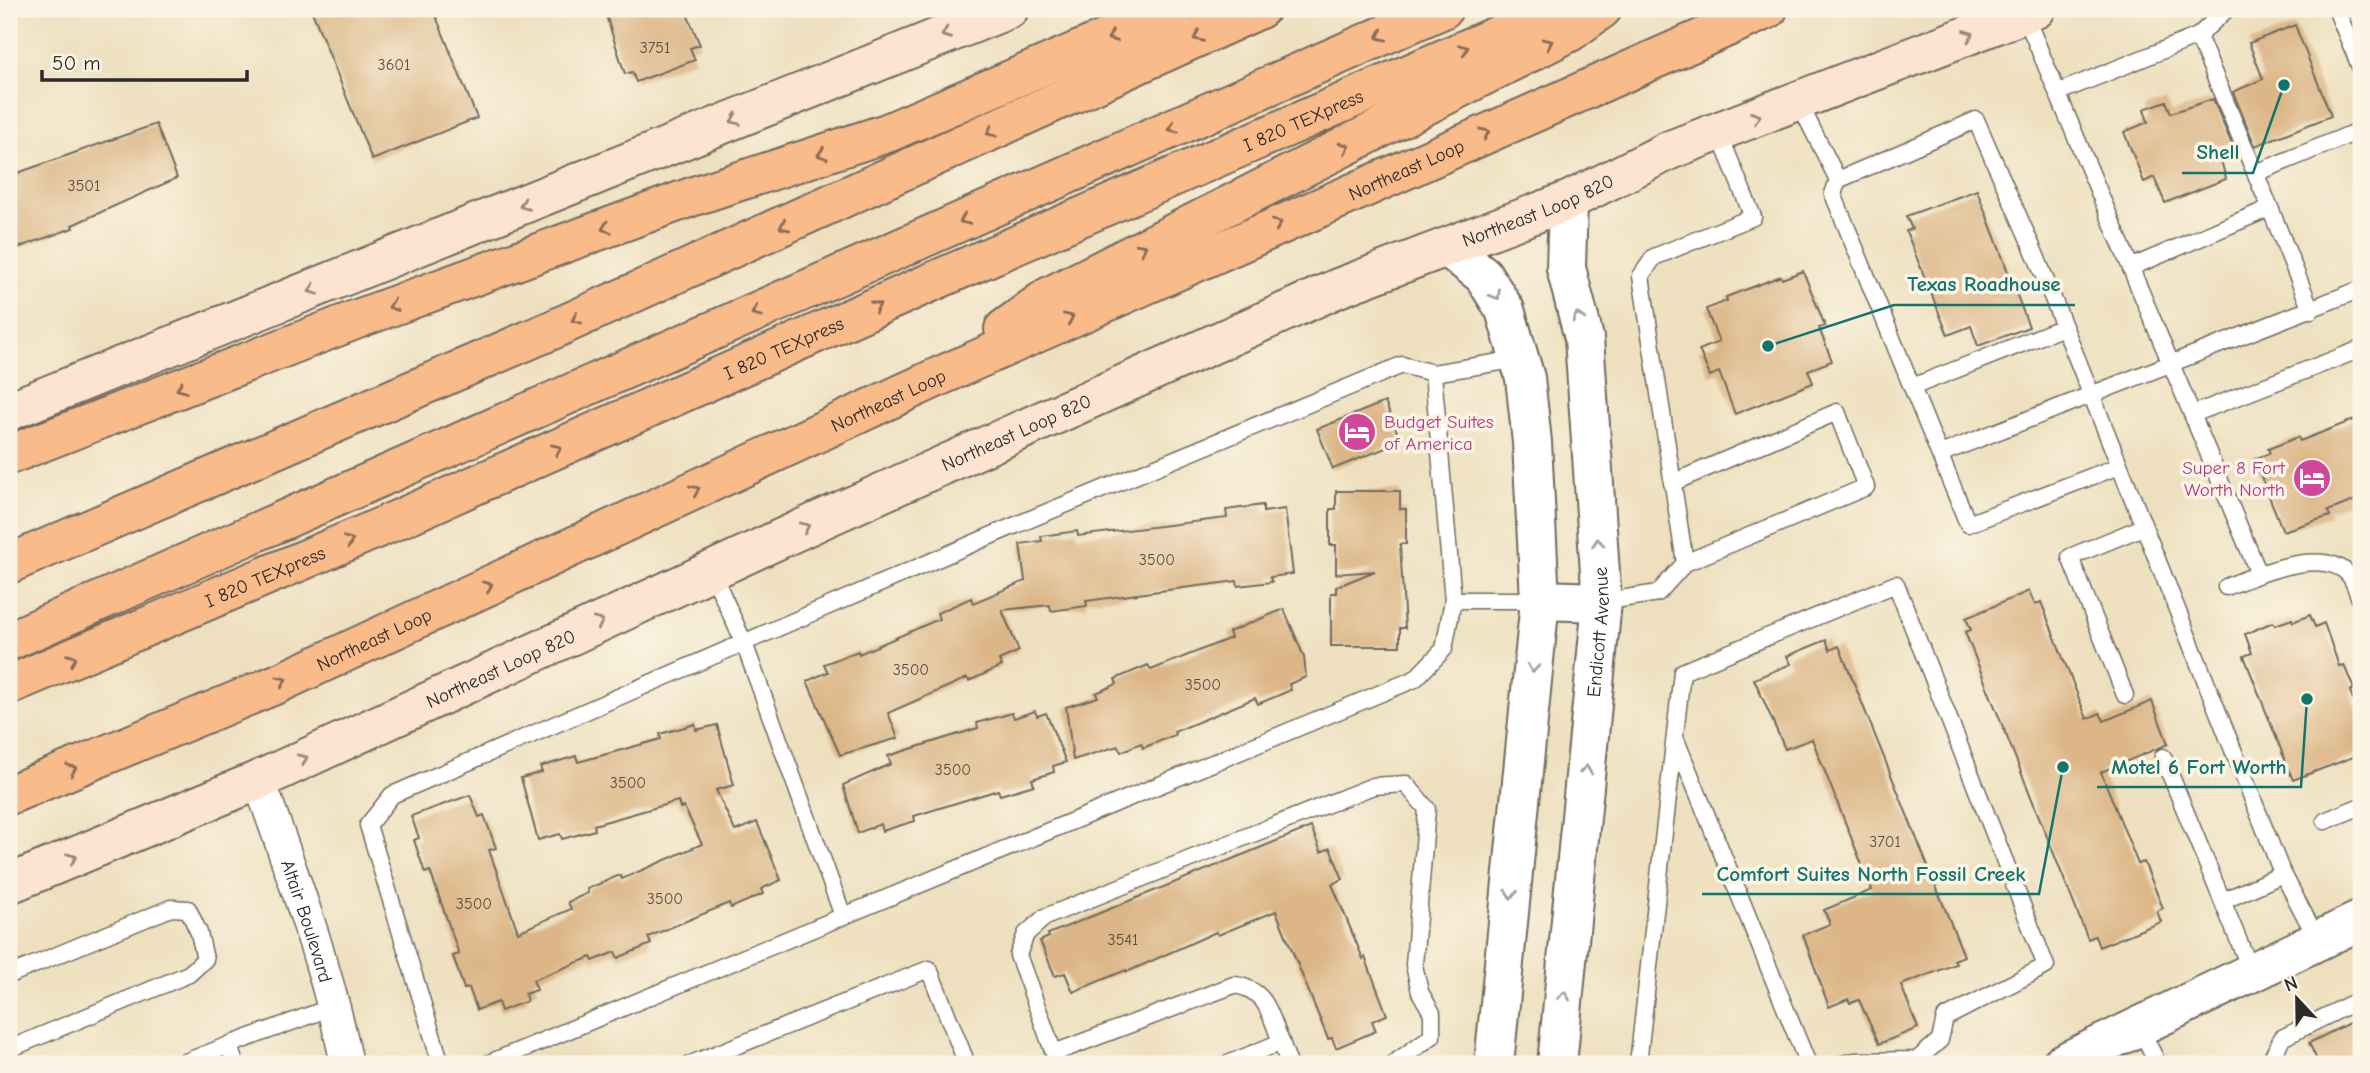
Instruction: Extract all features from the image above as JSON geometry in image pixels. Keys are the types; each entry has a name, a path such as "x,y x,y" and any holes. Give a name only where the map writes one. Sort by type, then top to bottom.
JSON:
{"highway":[{"path":"9,455 437,290 694,195 887,133 1175,9"},
{"path":"9,564 552,330 1260,9"},
{"path":"9,641 1443,9"},
{"name":"I 820 TEXpress","path":"9,685 348,541 976,262 1558,9"},
{"path":"940,376 1048,297 1570,32 1602,9"},
{"name":"Northeast Loop","path":"9,794 277,684 940,376 1271,226 1769,9"}],"main road":[{"path":"9,411 1009,9"},
{"name":"Northeast Loop 820","path":"9,884 258,780 711,570 1338,288 1568,201 1670,150 2030,11"}],"street":[{"name":"Endicott Avenue","path":"1557,1064 1602,602 1584,338 1566,268 1568,201"},
{"path":"1448,248 1483,275 1505,310 1525,378 1532,442 1540,600 1494,1064"},
{"path":"1540,600 1602,602"},
{"name":"Altair Boulevard","path":"258,780 308,914 335,1006 347,1064"},
{"path":"2061,1064 2361,920"}],"lane":[{"path":"2059,92 2198,36 2227,9"},
{"path":"2336,9 2361,69"},
{"path":"2030,11 2059,92 2259,574"},
{"path":"2198,36 2311,310"},
{"path":"1798,101 1838,180 1833,194 1968,524 2119,466"},
{"path":"1838,180 1976,120 2064,327 2283,874 2318,941"},
{"path":"2256,173 2361,130"},
{"path":"1685,563 1641,276 1654,257 1753,217 1718,131"},
{"path":"2132,267 2270,208"},
{"path":"1940,454 2090,393 2174,365 2361,289"},
{"path":"1912,387 2064,327"},
{"path":"2193,414 2361,349"},
{"path":"442,1064 368,825 392,795 1003,530 1402,365 1433,373 1519,359"},
{"path":"487,1064 1415,679 1444,649 1453,600 1433,373"},
{"path":"1602,602 1658,593 1685,563 1866,487 1837,412 1672,483"},
{"path":"2125,695 2070,557 2143,527"},
{"path":"2226,587 2259,574 2316,562 2332,563 2350,576 2361,602"},
{"path":"711,570 744,643 843,916"},
{"path":"1638,1064 1682,672 1896,584 2046,966 1945,1018 1940,1040 1918,1062 1855,1061 1843,1064"},
{"path":"1453,600 1540,600"},
{"path":"1675,737 1808,1064"},
{"path":"2163,757 2252,974"},
{"path":"1289,1064 1266,1003 1250,987 1234,985 1056,1058 1018,955 1026,934 1045,917 1373,786 1406,784 1427,808 1414,965 1420,992 1432,1013 1432,1036 1393,1064"},
{"path":"2325,821 2361,806"},
{"path":"2223,901 2283,874"},
{"path":"9,975 171,908 188,909 199,933 205,959 189,974 9,1049"},
{"path":"691,1064 929,969 967,1064"},
{"path":"2269,1064 2281,1038 2361,999"},
{"path":"180,1064 335,1006"},
{"path":"2140,1028 2158,1064"},
{"path":"1228,1064 1281,1042"},
{"path":"229,1045 235,1064"}],"building":[{"path":"311,9 433,9 477,118 372,160"},
{"path":"604,9 685,9 700,45 690,48 695,60 636,82 632,72 625,74"},
{"path":"2295,25 2331,116 2255,146 2233,92 2263,79 2249,43"},
{"path":"2213,99 2236,154 2221,160 2226,179 2165,203 2154,177 2144,182 2124,132 2148,122 2144,109 2166,101 2171,113"},
{"path":"156,124 177,178 72,225 73,228 9,251 9,176"},
{"path":"1977,190 2029,327 1978,346 1971,326 1948,335 1906,231 1912,229 1906,216"},
{"path":"1803,271 1825,326 1819,328 1832,361 1808,370 1813,383 1735,414 1719,372 1710,376 1699,350 1719,342 1706,309 1727,301 1726,297 1781,276 1782,279"},
{"name":"Budget Suites of America","path":"1385,402 1401,442 1333,469 1317,429"},
{"name":"Super 8 Fort Worth North","path":"2361,417 2361,498 2328,511 2330,516 2283,531 2254,459 2270,453 2268,449 2298,437 2300,441"},
{"path":"1336,491 1400,491 1400,509 1406,509 1406,544 1400,544 1405,628 1400,628 1400,646 1331,646 1331,593 1336,593 1336,587 1375,571 1336,574 1336,545 1330,545 1330,509 1336,509"},
{"path":"1263,505 1263,512 1285,509 1293,574 1270,577 1272,582 1238,586 1237,581 1152,592 1086,601 1087,606 1051,611 1050,605 1002,610 1019,651 999,660 1002,666 969,681 967,678 888,713 898,738 840,755 807,681 828,672 824,664 858,651 859,654 939,619 937,613 971,598 973,603 1025,581 1020,544 1042,541 1041,536 1077,531 1078,536 1227,518 1226,510"},
{"path":"2029,591 2035,605 2041,602 2087,719 2100,713 2104,721 2152,701 2168,744 2101,772 2138,864 2144,862 2163,908 2157,911 2161,922 2099,947 2095,936 2088,939 1965,632 1971,630 1966,618"},
{"path":"1284,609 1304,657 1306,677 1289,684 1291,690 1258,704 1255,698 1143,748 1141,743 1121,752 1118,746 1073,760 1066,707 1098,697 1096,693 1117,684 1115,679 1148,665 1151,670 1231,638 1229,632"},
{"path":"2310,615 2315,627 2324,623 2339,666 2344,665 2354,689 2350,691 2361,720 2361,754 2293,780 2244,656 2252,653 2245,634 2273,622 2275,625 2292,619 2293,622"},
{"path":"1826,640 1830,650 1839,646 1964,956 1954,960 1956,964 1901,985 1918,1028 1879,1044 1859,1000 1850,1003 1848,999 1829,1007 1803,935 1830,924 1824,910 1872,890 1812,739 1785,749 1754,679 1791,664 1787,656"},
{"path":"1035,711 1037,716 1046,713 1066,762 1053,766 1054,772 1032,779 1034,785 1000,795 998,790 914,816 915,821 882,831 880,824 858,833 843,785 891,764 888,756 978,728 977,723 1012,713 1014,718"},
{"path":"695,724 696,730 717,725 734,785 716,790 735,831 757,822 781,880 761,889 763,894 731,908 729,903 648,937 651,944 618,958 615,952 593,961 591,957 533,980 537,990 525,994 527,1001 501,1011 498,1002 477,1010 469,988 464,989 453,956 459,954 430,871 425,873 414,840 419,838 411,816 470,795 479,817 484,815 496,848 489,850 518,932 571,909 568,902 588,893 587,889 620,875 622,879 702,844 684,807 680,808 678,801 594,825 595,830 562,839 560,834 538,840 521,778 542,772 540,767 576,756 578,762 661,739 660,734"},
{"path":"1311,827 1321,852 1330,848 1343,879 1332,884 1363,959 1365,957 1387,1015 1372,1021 1376,1031 1336,1048 1332,1038 1328,1039 1276,911 1218,935 1216,932 1127,972 1126,970 1073,992 1065,973 1055,976 1040,941 1049,937 1048,934"},
{"path":"2361,1017 2361,1064 2319,1064 2309,1043"}],"place":[{"name":"Shell","path":"2284,85"},
{"name":"Texas Roadhouse","path":"1768,346"},
{"name":"Budget Suites of America","path":"1357,432"},
{"name":"Super 8 Fort Worth North","path":"2312,478"},
{"name":"Motel 6 Fort Worth","path":"2307,699"},
{"name":"Comfort Suites North Fossil Creek","path":"2063,767"}]}
